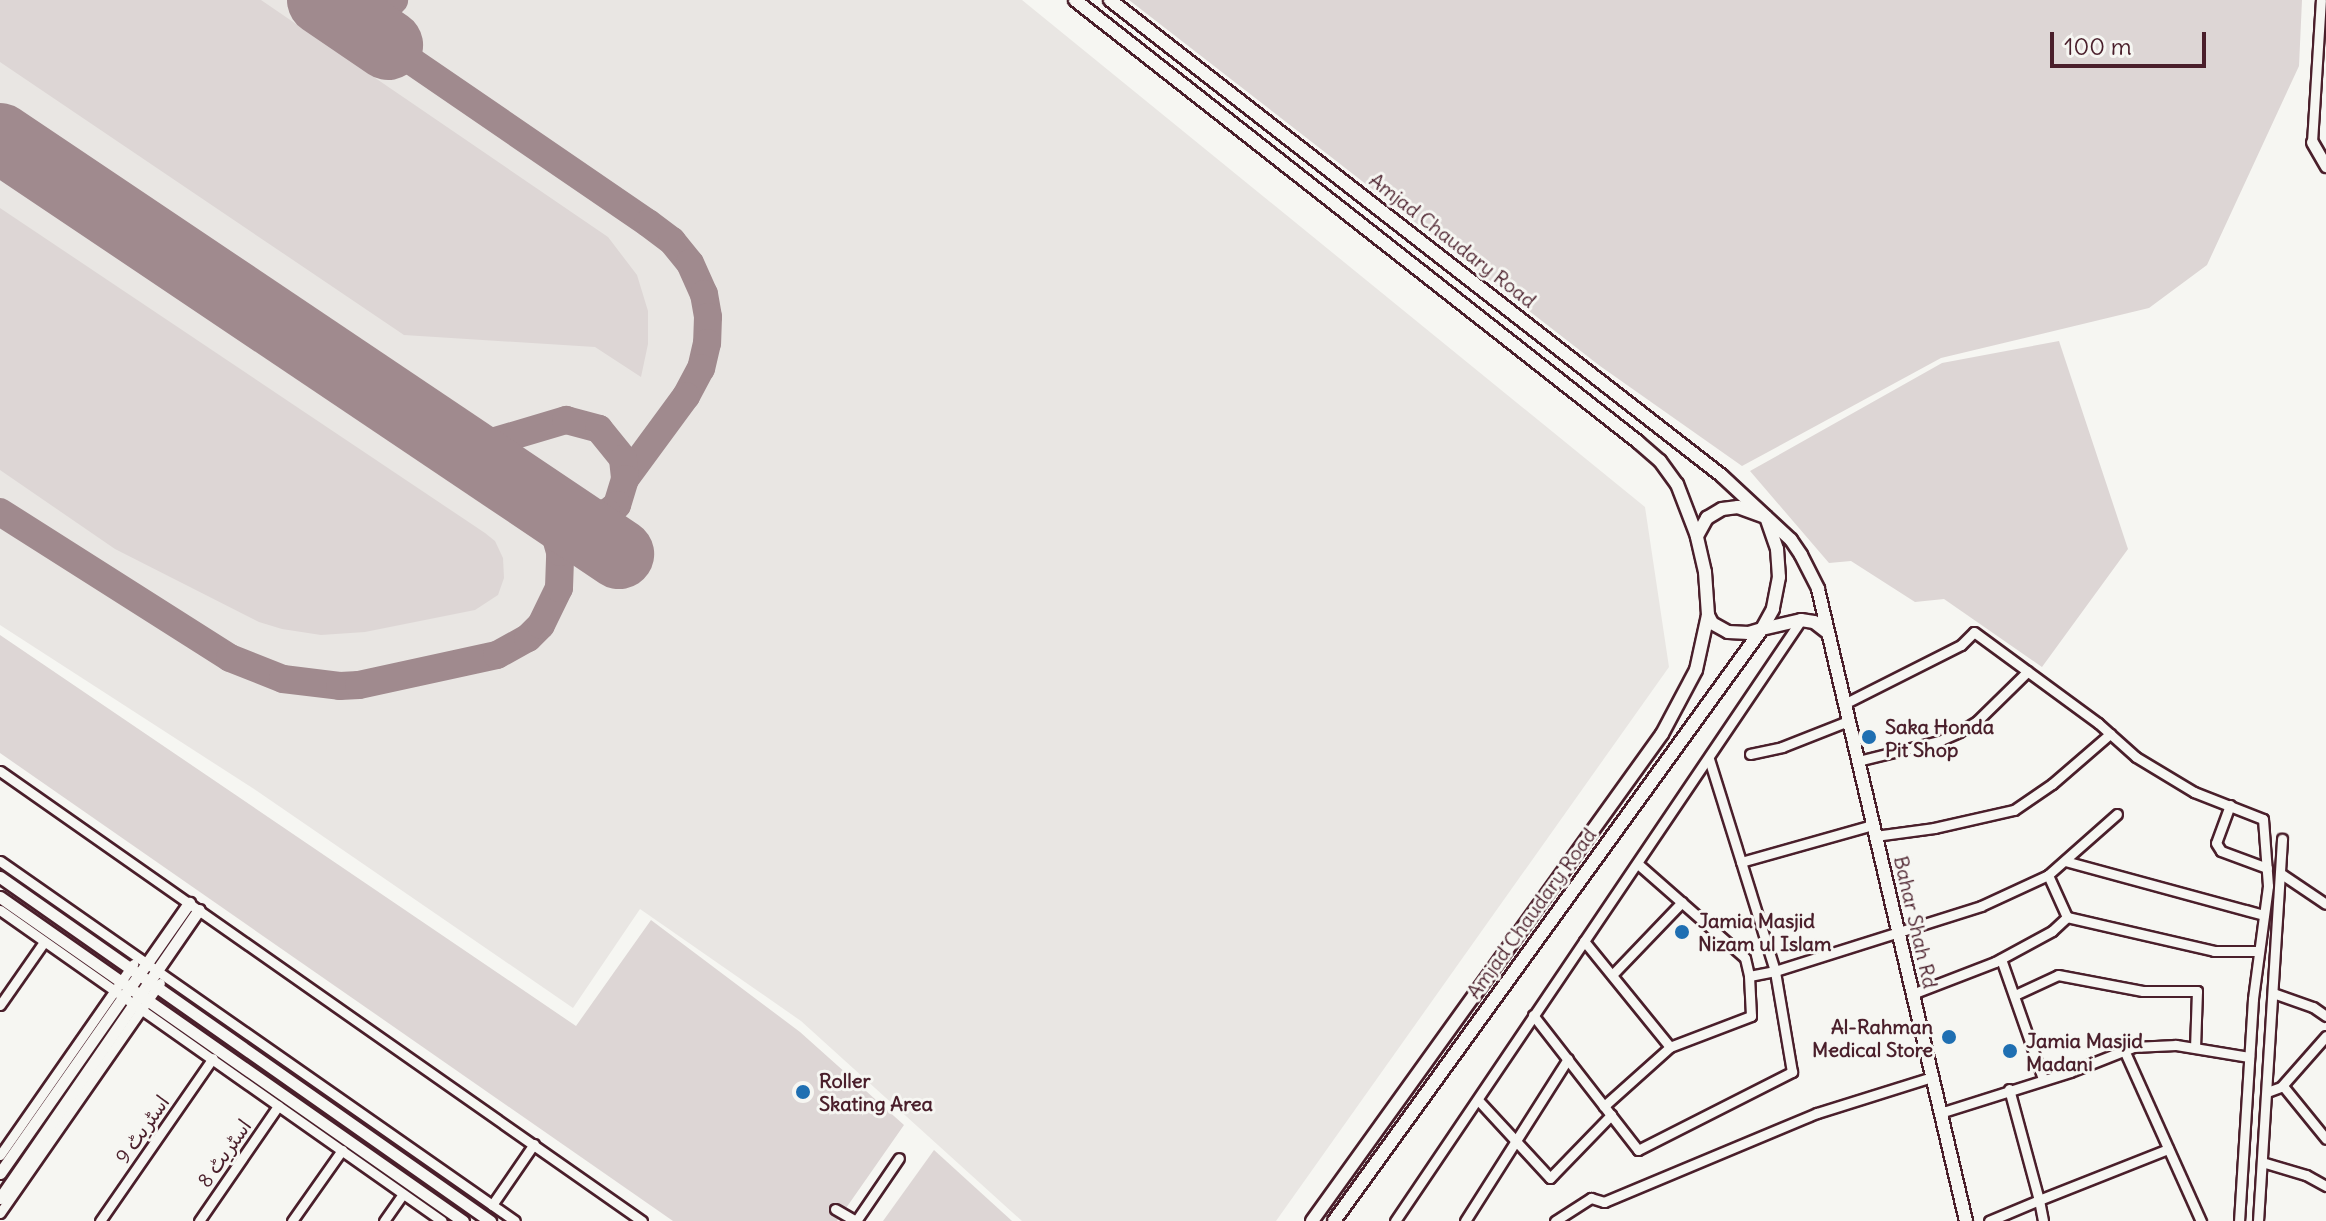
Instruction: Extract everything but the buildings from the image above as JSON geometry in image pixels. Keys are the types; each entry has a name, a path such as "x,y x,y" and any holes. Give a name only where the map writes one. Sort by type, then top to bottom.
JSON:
{"main road":[{"path":"1075,0 1638,442 1677,484 1697,536 1705,572 1708,615 1712,623 1728,632 1762,629 1801,620 1814,622 1828,632"},
{"name":"Amjad Chaudary Road","path":"1110,0 1722,476 1791,540 1818,589 1828,632"},
{"path":"1697,536 1707,518 1722,509 1738,507 1766,517 1777,549 1779,577 1773,609 1762,629"},
{"name":"Amjad Chaudary Road","path":"1312,1221 1662,734 1696,670 1708,615"},
{"name":"Amjad Chaudary Road","path":"1334,1221 1762,629"},
{"name":"Bahar Shah Rd","path":"1828,632 1966,1221"}],"street":[{"path":"2321,0 2312,142 2324,159"},
{"path":"1395,1221 1801,620"},
{"path":"1844,704 1961,645 1974,632 2158,771 2194,792 2263,819 2267,868 2249,1057 2239,1221"},
{"path":"1858,761 1939,741 1959,732 1977,721 2028,671"},
{"path":"1750,754 1782,747 1848,721"},
{"path":"1741,862 1874,830 1934,828 2014,810 2052,784 2110,734"},
{"path":"1533,1015 1638,1150 1787,1078 1793,1063 1775,971 1709,759"},
{"path":"0,771 642,1221"},
{"path":"2230,805 2216,843 2221,851 2267,868"},
{"path":"1749,976 1898,934 1981,906 2048,875 2117,814"},
{"path":"2258,1221 2282,839"},
{"path":"0,861 515,1221"},
{"path":"2065,861 2264,915"},
{"path":"1478,1100 1550,1178 1607,1110 1670,1047 1751,1016 1745,958 1638,864"},
{"path":"2280,873 2326,904"},
{"path":"2048,875 2067,917"},
{"path":"0,877 490,1221"},
{"path":"0,897 278,1106 442,1221"},
{"path":"1612,975 1682,902"},
{"path":"0,1173 194,906"},
{"path":"0,910 44,942 131,995 463,1221"},
{"path":"2067,917 2214,951 2259,951"},
{"path":"1912,994 2001,959 2052,931 2067,917"},
{"path":"1584,941 1670,1047"},
{"path":"0,1005 44,942"},
{"path":"2001,959 2043,1079"},
{"path":"0,1198 151,967"},
{"path":"2015,995 2058,975 2143,991 2197,991 2195,1047"},
{"path":"2273,993 2313,1007 2326,1016"},
{"path":"0,1155 131,995"},
{"path":"0,1213 131,995"},
{"path":"2267,1092 2283,1086 2326,1036"},
{"path":"1940,1113 2149,1044 2195,1047 2249,1057"},
{"path":"2124,1050 2201,1221"},
{"name":"اسٹریٹ 9","path":"100,1221 213,1058"},
{"path":"1465,1221 1568,1059"},
{"path":"1555,1221 1591,1198 1604,1202 1817,1113 1932,1077"},
{"path":"2283,1086 2326,1139"},
{"path":"2009,1089 2043,1221"},
{"name":"اسٹریٹ 8","path":"199,1221 278,1106"},
{"path":"492,1205 534,1144"},
{"path":"1989,1221 2168,1149"},
{"path":"292,1221 342,1150"},
{"path":"835,1209 856,1221 899,1158"},
{"path":"2262,1162 2306,1175 2326,1186"},
{"path":"384,1221 403,1194"}],"shaded area":[{"path":"0,0 1022,0 1645,507 1669,667 1276,1221 1022,1221 801,1021 640,909 573,1008 257,791 0,625"},
{"path":"0,0 261,0 608,237 637,275 648,311 648,344 641,377 595,347 404,335 0,62"},
{"path":"1129,0 2302,0 2299,66 2207,265 2149,308 1941,358 1742,466 1600,366"},
{"path":"0,208 485,533 495,541 503,558 504,578 498,595 475,610 365,632 321,635 282,629 259,622 115,549 0,470"},
{"path":"2059,341 2128,549 2042,667 1944,599 1915,602 1851,561 1829,563 1750,471 1942,363"},
{"path":"0,635 576,1026 651,920 800,1032 904,1125 837,1221 673,1221 0,753"},
{"path":"934,1150 1012,1221 883,1221"}],"taxiway":[{"path":"309,0 360,26 374,21 394,0"},
{"path":"388,45 648,223 672,241 690,263 704,294 708,317 707,343 701,368 686,396 625,479"},
{"path":"454,443 468,448 566,420 599,429 623,459 625,479 617,505 607,513 589,515 547,506"},
{"path":"0,512 230,658 283,679 340,686 359,685 497,655 528,638 541,625 559,588 560,552 547,506"}],"runway":[{"path":"322,0 388,45"},
{"path":"0,138 619,554"}],"place":[{"name":"Saka Honda Pit Shop","path":"1869,737"},
{"name":"Jamia Masjid Nizam ul Islam","path":"1682,932"},
{"name":"Al-Rahman Medical Store","path":"1949,1037"},
{"name":"Jamia Masjid Madani","path":"2010,1051"},
{"name":"Roller Skating Area","path":"803,1092"}]}
